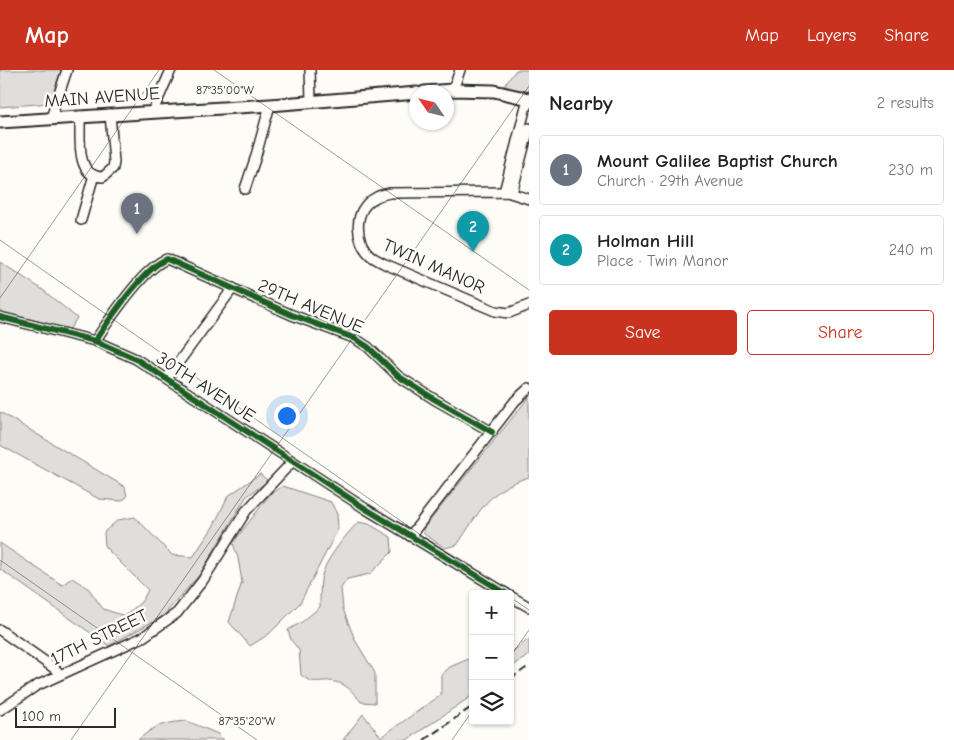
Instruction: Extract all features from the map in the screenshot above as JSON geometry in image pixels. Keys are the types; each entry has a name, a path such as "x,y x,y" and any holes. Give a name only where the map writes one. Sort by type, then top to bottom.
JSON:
{"main road":[{"path":"454,90 494,91 529,99"},
{"name":"MAIN AVENUE","path":"0,122 270,105 311,100 409,93"}],"street":[{"path":"52,118 67,70"},
{"path":"153,112 171,70"},
{"path":"310,70 311,100"},
{"path":"454,87 460,70"},
{"path":"508,193 526,106 529,103"},
{"path":"245,189 270,105"},
{"path":"80,116 82,160 85,168 94,175 103,177 113,168 110,114"},
{"path":"508,193 529,128"},
{"path":"81,220 94,175"},
{"name":"TWIN MANOR","path":"529,199 508,193 390,193 374,198 362,210 358,226 361,243 372,256 386,264 495,311 509,312 529,305"},
{"name":"29TH AVENUE","path":"95,341 146,274 159,262 167,259 292,315 354,338 368,347 398,376 492,432"},
{"path":"166,378 233,288"},
{"name":"30TH AVENUE","path":"0,317 95,341 136,359 292,462 501,590"},
{"path":"410,536 521,395 529,388"},
{"name":"17TH STREET","path":"0,710 36,686 143,637 177,613 203,580 246,511 292,462"},
{"name":"30TH AVENUE","path":"514,598 529,607"},
{"path":"0,630 60,674"}],"shaded area":[{"path":"0,70 61,70 50,103 0,107"},
{"path":"516,70 529,70 529,92 503,87"},
{"path":"0,262 43,290 77,318 69,330 0,312"},
{"path":"529,397 529,477 515,482 494,495 486,503 457,545 445,548 424,534 423,529"},
{"path":"0,412 125,487 127,497 121,501 99,499 0,445"},
{"path":"260,474 268,481 246,497 200,574 163,616 109,646 0,569 0,543 62,585 72,578 89,589 103,609 125,616 142,601 148,590 105,547 104,532 118,520 135,517 172,555 193,557 213,527 228,496"},
{"path":"283,486 331,502 337,514 338,529 300,603 269,634 250,646 229,622 242,582 233,543 271,493"},
{"path":"358,522 369,524 391,537 392,552 370,574 347,579 341,588 343,609 355,640 375,673 375,703 361,702 350,689 339,683 310,681 301,675 299,650 291,640 288,630 302,622 320,607 321,580 326,565 330,557"},
{"path":"529,639 529,655 514,665 514,650"},
{"path":"469,659 469,698 407,740 343,740 363,714 381,737 441,695 441,675 450,667"},
{"path":"187,721 218,734 224,740 138,740 160,726"}],"railway":[{"path":"514,676 529,666"},
{"path":"424,740 469,709"}],"cycle path":[{"path":"95,341 138,283 148,272 167,259 292,315 354,338 368,347 398,376 492,432"},
{"path":"0,317 95,341 136,359 366,509 500,590"}],"place":[{"name":"Mount Galilee Baptist Church","path":"137,234"},
{"name":"Holman Hill","path":"473,252"}]}
